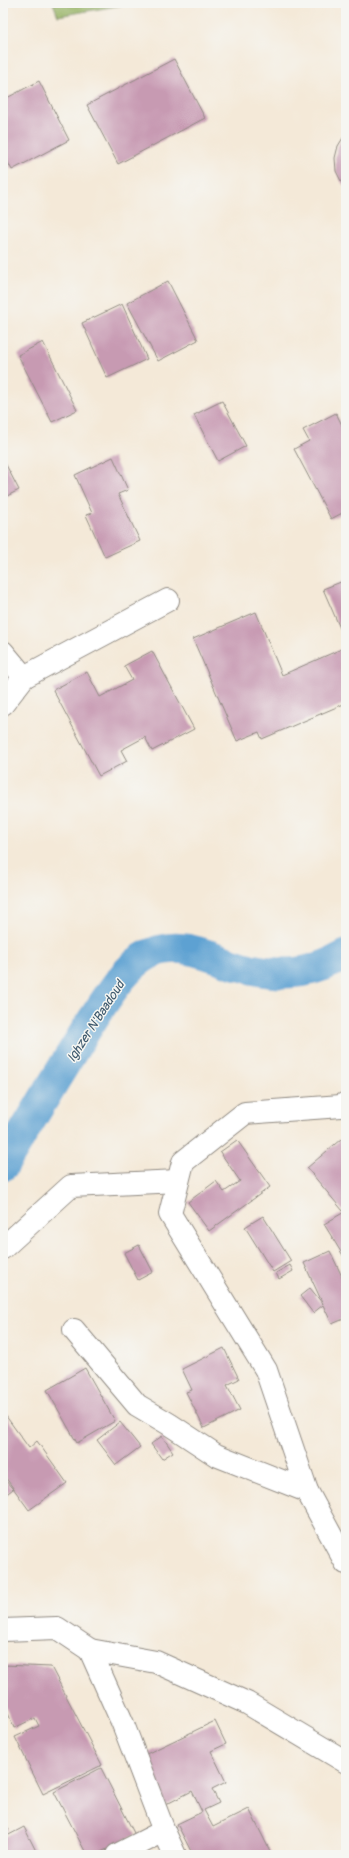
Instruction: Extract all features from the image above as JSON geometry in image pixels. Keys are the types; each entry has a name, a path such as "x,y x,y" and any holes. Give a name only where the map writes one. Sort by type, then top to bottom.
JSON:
{"street":[{"path":"3,704 24,677 168,600"},
{"path":"3,652 24,677"},
{"path":"346,1103 341,1106 245,1113 183,1162 170,1214 266,1370 307,1491 346,1563"},
{"path":"3,1248 71,1186 178,1180"},
{"path":"74,1330 137,1405 216,1455 307,1491"},
{"path":"3,1630 57,1628 90,1650 156,1662 247,1703 346,1762"},
{"path":"90,1650 123,1724 164,1831 175,1855"},
{"path":"117,1855 164,1831"}],"green space":[{"path":"53,3 135,3 58,16"}],"building":[{"path":"174,59 205,118 118,164 87,105"},
{"path":"39,81 69,140 12,170 3,153 3,100"},
{"path":"346,133 346,187 342,183 336,171 335,158 338,146"},
{"path":"168,281 198,340 158,361 127,303"},
{"path":"122,304 147,359 107,378 82,323"},
{"path":"43,342 77,410 52,422 18,355"},
{"path":"222,401 246,446 218,461 194,415"},
{"path":"336,413 346,433 346,511 331,519 294,449 309,441 303,430"},
{"path":"113,457 128,490 118,494 140,541 105,557 86,515 92,513 75,475"},
{"path":"3,459 19,490 3,498"},
{"path":"346,580 346,633 343,635 323,589"},
{"path":"256,612 282,675 346,647 346,703 262,739 259,732 237,741 193,639"},
{"path":"152,651 194,729 152,751 145,737 121,750 127,761 99,776 53,690 87,672 100,697 132,680 124,666"},
{"path":"341,1139 346,1145 346,1208 343,1211 307,1168"},
{"path":"237,1140 270,1187 209,1231 188,1202 216,1181 224,1192 240,1181 220,1152"},
{"path":"346,1211 346,1256 344,1257 324,1224"},
{"path":"263,1216 291,1261 273,1272 245,1227"},
{"path":"139,1245 153,1272 138,1280 124,1253"},
{"path":"330,1251 346,1285 346,1318 332,1324 323,1305 313,1313 300,1296 310,1288 323,1304 304,1263"},
{"path":"290,1265 293,1271 279,1279 276,1273"},
{"path":"224,1348 239,1379 227,1385 240,1410 204,1428 186,1392 192,1390 182,1369"},
{"path":"85,1368 115,1421 77,1443 47,1390"},
{"path":"3,1412 29,1448 37,1441 67,1483 29,1510 3,1474"},
{"path":"120,1422 140,1447 116,1465 97,1440"},
{"path":"162,1436 173,1452 162,1459 151,1444"},
{"path":"3,1478 13,1489 3,1497"},
{"path":"3,1665 51,1667 102,1765 43,1794 15,1737 39,1726 35,1718 14,1728 3,1701"},
{"path":"215,1721 226,1744 211,1751 226,1782 212,1789 219,1803 204,1810 213,1827 249,1809 272,1855 193,1855 177,1824 202,1812 192,1791 165,1805 142,1756"},
{"path":"101,1768 135,1835 95,1855 87,1855 54,1792"},
{"path":"3,1818 9,1830 3,1833"},
{"path":"24,1827 38,1855 3,1855 3,1838"}],"waterway":[{"name":"Ighzer N'Baadoud","path":"3,1166 70,1055 115,986 128,970 143,958 157,951 171,948 185,949 200,952 256,970 292,973 324,966 346,955"}]}
